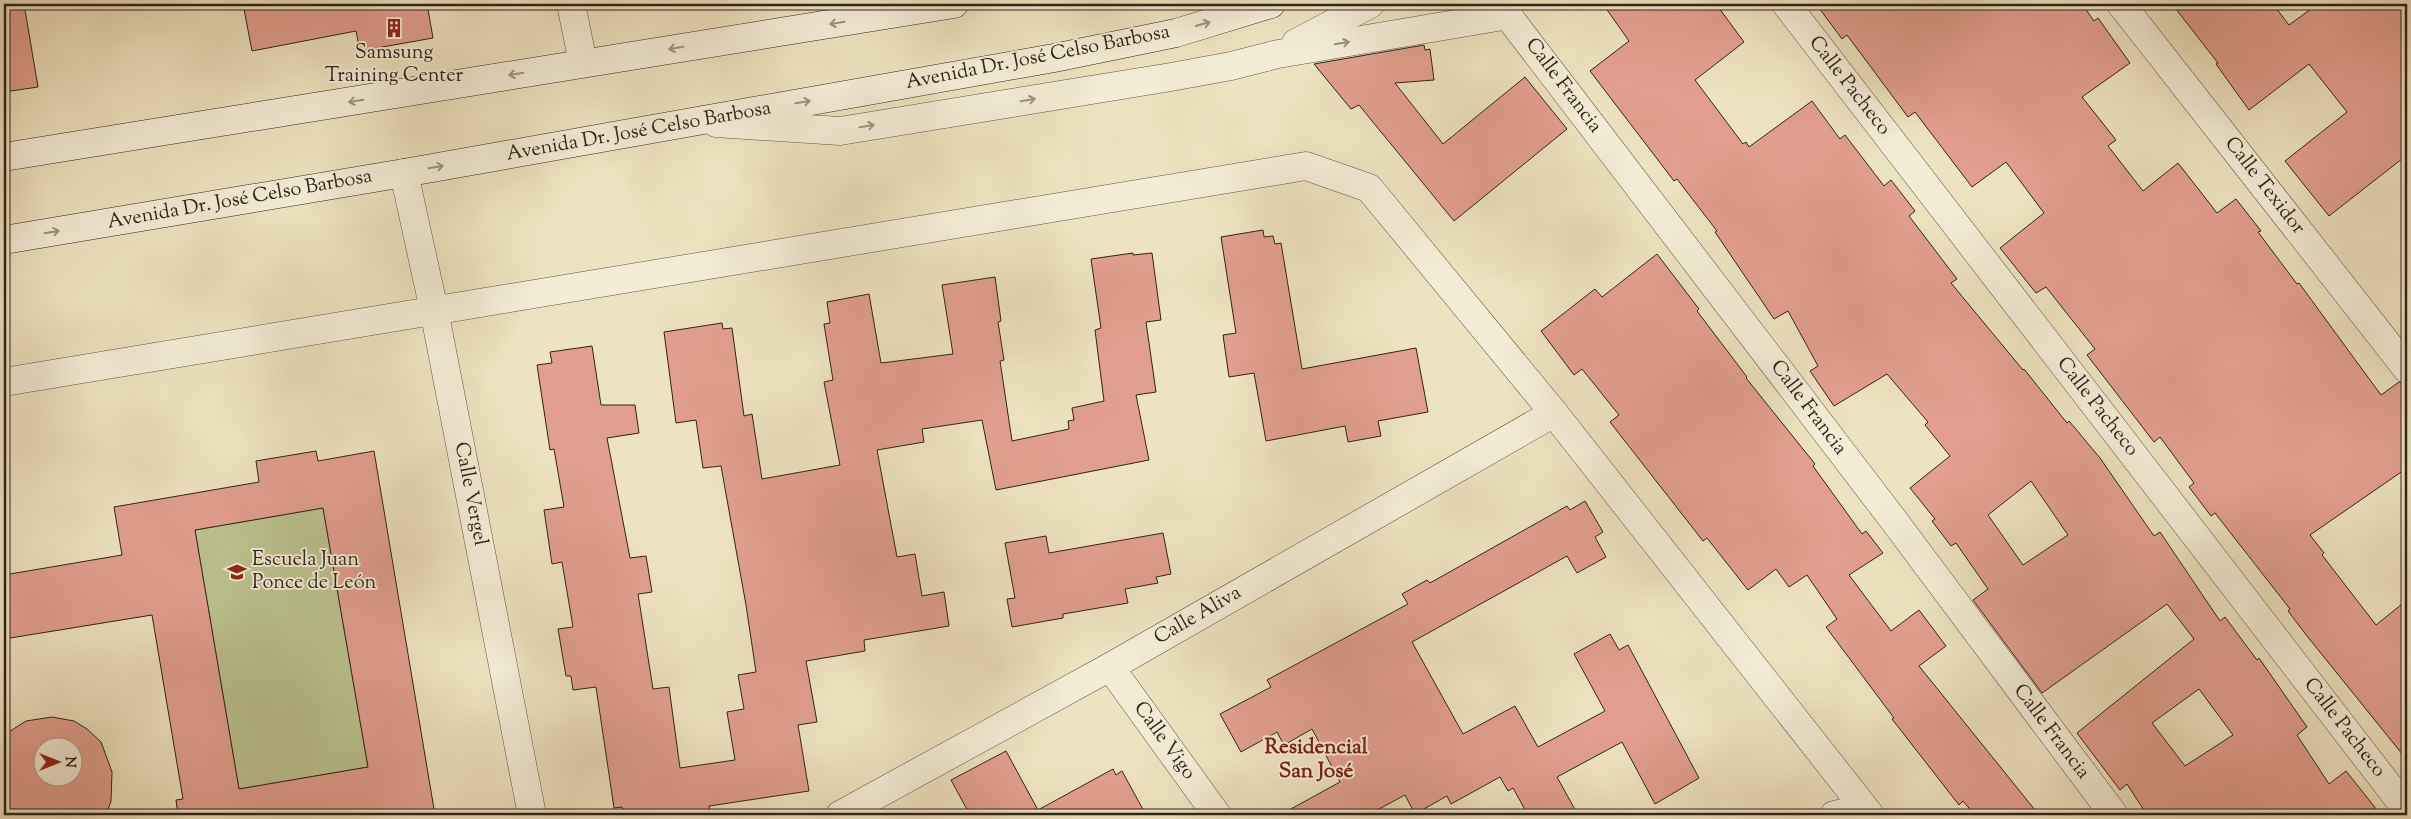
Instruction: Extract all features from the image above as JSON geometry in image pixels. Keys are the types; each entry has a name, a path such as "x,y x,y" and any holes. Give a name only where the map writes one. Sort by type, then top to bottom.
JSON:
{"street":[{"path":"571,4 583,63"},
{"path":"4,157 954,4"},
{"name":"Avenida Dr. José Celso Barbosa","path":"4,240 404,173 1054,58 1176,32 1271,4"},
{"path":"1278,54 1370,4"},
{"name":"Calle Pacheco","path":"1786,4 2407,810"},
{"name":"Calle Texidor","path":"2121,4 2407,369"},
{"path":"697,122 840,131 1231,66 1278,54 1504,9"},
{"name":"Calle Francia","path":"1504,9 1892,518 2114,815"},
{"path":"4,382 1306,166 1369,188 1554,413 1866,812"},
{"name":"Calle Vergel","path":"404,173 434,310 532,815"},
{"name":"Calle Aliva","path":"840,815 1110,667 1554,413"},
{"name":"Calle Vigo","path":"1110,667 1218,815"},
{"path":"1834,815 1866,812"}],"green space":[{"path":"323,508 368,767 239,789 195,530"}],"building":[{"path":"4,4 24,4 38,87 4,92"},
{"path":"243,4 427,4 433,38 360,51 356,31 252,51"},
{"path":"1603,4 1716,4 1744,42 1695,80 1743,144 1746,142 1749,147 1812,101 1840,139 1845,135 1884,186 1891,180 1915,211 1909,216 1957,279 1951,283 2067,423 2069,421 2100,458 2154,536 2160,532 2220,621 2225,617 2257,660 2259,658 2307,727 2297,735 2329,784 2346,771 2381,815 2147,815 2127,784 2120,790 2077,733 2194,639 2167,604 2042,693 1973,600 1988,589 1956,543 1951,546 1932,521 1935,519 1910,488 1950,456 1925,425 1928,422 1887,374 1834,406 1810,371 1818,366 1788,311 1774,319 1715,232 1717,231 1677,179 1674,181 1590,71 1629,41","holes":["2031,481 2068,535 2023,565 1988,515","2199,689 2233,735 2185,766 2152,723"]},
{"path":"1816,4 2082,4 2094,21 2098,18 2130,63 2082,97 2116,140 2108,146 2143,191 2178,163 2217,213 2236,199 2261,231 2258,232 2297,284 2299,283 2381,395 2399,382 2407,384 2407,468 2310,535 2324,553 2322,555 2376,625 2407,600 2407,760 2307,636 2288,611 2290,609 2215,513 2211,516 2189,487 2194,483 2160,437 2154,442 2087,355 2095,349 2046,287 2036,293 2000,248 2044,213 2006,162 1972,187 1915,112 1908,117 1847,35 1842,39"},
{"path":"2172,4 2273,4 2289,25 2318,4 2407,4 2407,155 2329,216 2285,161 2347,112 2309,64 2249,110 2216,64 2218,63"},
{"path":"1424,45 1425,50 1430,49 1434,80 1395,83 1443,144 1525,77 1567,129 1454,221 1359,105 1351,109 1314,64"},
{"path":"1263,230 1264,237 1273,236 1275,244 1281,243 1302,369 1416,348 1428,412 1378,421 1381,436 1348,442 1345,426 1266,441 1254,373 1229,377 1223,335 1236,333 1221,237"},
{"path":"1133,253 1133,255 1152,253 1161,320 1146,322 1156,392 1136,395 1149,460 996,490 982,420 922,429 924,442 877,450 897,557 915,554 922,596 944,592 949,626 864,640 865,651 806,661 817,722 798,725 809,791 709,806 711,815 623,815 622,807 614,808 596,687 573,690 571,676 566,676 558,629 573,627 562,562 552,564 544,510 564,507 554,449 550,450 537,365 552,363 550,352 592,346 601,405 635,405 639,433 607,438 630,558 646,556 652,592 638,594 653,689 669,687 680,768 735,760 727,712 744,709 738,675 756,672 746,605 721,466 703,468 696,420 676,423 664,332 722,323 723,329 732,328 744,416 752,414 762,479 840,465 824,382 833,380 824,324 830,323 827,302 869,294 881,363 953,354 942,285 995,277 1001,321 998,322 1004,360 1000,361 1012,441 1069,429 1068,421 1074,420 1072,408 1104,401 1095,330 1101,328 1091,259"},
{"path":"1657,254 1699,309 1697,311 1746,378 1815,464 1813,466 1862,534 1866,531 1883,553 1849,575 1891,631 1919,610 1946,646 1919,666 2039,815 1975,815 1963,801 1959,805 1892,719 1894,718 1826,627 1837,619 1807,575 1789,587 1776,569 1748,590 1707,538 1703,541 1610,422 1619,415 1582,369 1574,375 1541,331 1595,289 1602,297"},
{"path":"316,451 318,461 374,451 435,815 178,815 176,800 183,799 152,615 4,639 4,575 122,555 114,507 259,482 256,461","holes":["323,508 368,767 239,789 195,530"]},
{"path":"1585,501 1603,532 1595,537 1606,557 1577,573 1567,556 1412,642 1463,734 1515,706 1538,747 1605,711 1574,654 1610,634 1619,650 1628,645 1699,778 1655,804 1622,742 1557,777 1578,815 1528,815 1513,788 1508,791 1500,777 1451,804 1447,796 1415,814 1405,795 1368,815 1280,815 1340,782 1312,729 1284,745 1277,732 1241,752 1220,714 1271,687 1267,680 1408,604 1402,594 1427,580 1430,583 1567,506 1570,510"},
{"path":"1163,533 1171,574 1156,577 1158,583 1125,589 1128,603 1063,614 1063,618 1012,627 1007,599 1015,598 1005,543 1046,536 1049,553"},
{"path":"52,717 74,721 87,729 101,742 112,772 111,801 106,815 4,815 4,735 26,721"},
{"path":"1006,751 1038,810 1113,769 1116,775 1122,771 1146,815 970,815 951,780"}],"place":[{"name":"Samsung Training Center","path":"394,28"},
{"name":"Escuela Juan Ponce de León","path":"237,572"}],"district":[{"name":"Residencial San José","path":"1316,760"}]}
